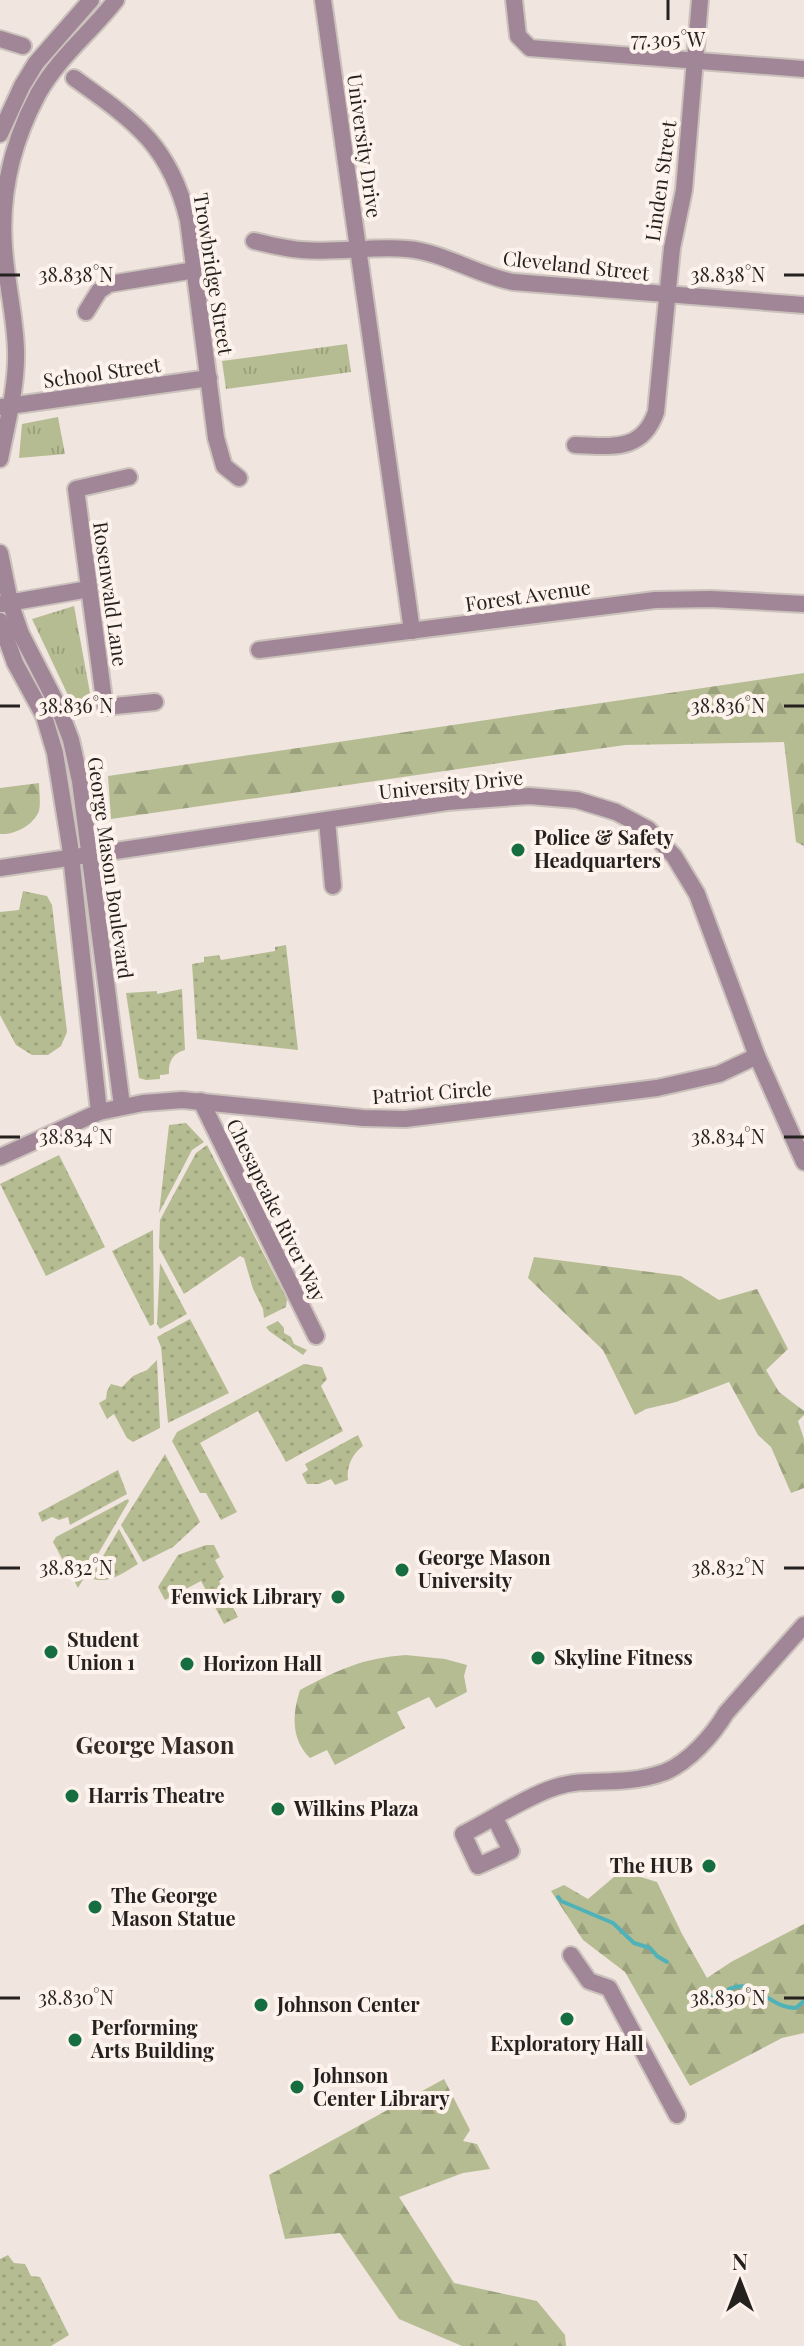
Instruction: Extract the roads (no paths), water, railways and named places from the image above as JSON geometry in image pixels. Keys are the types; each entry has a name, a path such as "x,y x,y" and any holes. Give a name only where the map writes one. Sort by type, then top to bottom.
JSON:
{"street":[{"path":"0,134 36,63 91,0"},
{"path":"0,459 5,406 16,352 3,222 10,168 27,117 40,90 58,64 116,0"},
{"name":"University Drive","path":"323,0 412,631"},
{"path":"514,0 518,36 530,48 804,69"},
{"name":"Linden Street","path":"575,445 627,445 646,433 653,423 672,248 684,190 700,0"},
{"path":"0,39 23,46"},
{"name":"Trowbridge Street","path":"74,78 142,130 165,159 183,200 216,438 224,466 239,478"},
{"name":"Cleveland Street","path":"254,241 303,250 379,247 421,251 484,275 513,282 804,305"},
{"path":"86,312 99,291 109,284 195,270"},
{"name":"School Street","path":"5,406 209,378"},
{"name":"Rosenwald Lane","path":"129,477 76,489 105,707 155,702"},
{"name":"George Mason Boulevard","path":"0,553 5,603 59,708 71,740 80,781 122,1106"},
{"path":"5,603 89,589"},
{"name":"Forest Avenue","path":"259,650 655,600 711,599 804,604"},
{"name":"George Mason Boulevard","path":"0,621 15,663 44,716 58,767 99,1112"},
{"name":"University Drive","path":"0,868 447,802 529,796 577,800 616,812 648,829 674,856 697,894 757,1056"},
{"path":"327,821 333,886"},
{"path":"757,1056 804,1162"},
{"name":"Patriot Circle","path":"0,1157 99,1112 122,1106 182,1100 338,1116 405,1119 657,1088 719,1074 757,1056"},
{"name":"Chesapeake River Way","path":"201,1101 316,1336"},
{"path":"495,1818 555,1787 575,1782 629,1780 666,1772 717,1728 726,1713 804,1625"},
{"path":"571,1955 589,1981 609,1988 677,2115"}],"waterway":[{"path":"558,1897 613,1923 634,1943 650,1948 667,1962"},
{"path":"729,1989 747,1987 786,2007 796,2008 804,2001"},
{"path":"701,1991 705,1995 722,1995"}],"place":[{"name":"Police & Safety Headquarters","path":"518,850"},
{"name":"George Mason University","path":"402,1570"},
{"name":"Fenwick Library","path":"338,1597"},
{"name":"Student Union 1","path":"51,1652"},
{"name":"Skyline Fitness","path":"538,1658"},
{"name":"Horizon Hall","path":"187,1664"},
{"name":"Harris Theatre","path":"72,1796"},
{"name":"Wilkins Plaza","path":"278,1809"},
{"name":"The HUB","path":"709,1866"},
{"name":"The George Mason Statue","path":"95,1907"},
{"name":"Johnson Center","path":"261,2005"},
{"name":"Exploratory Hall","path":"567,2019"},
{"name":"Performing Arts Building","path":"75,2040"},
{"name":"Johnson Center Library","path":"297,2087"}],"district":[{"name":"George Mason","path":"155,1746"}]}
